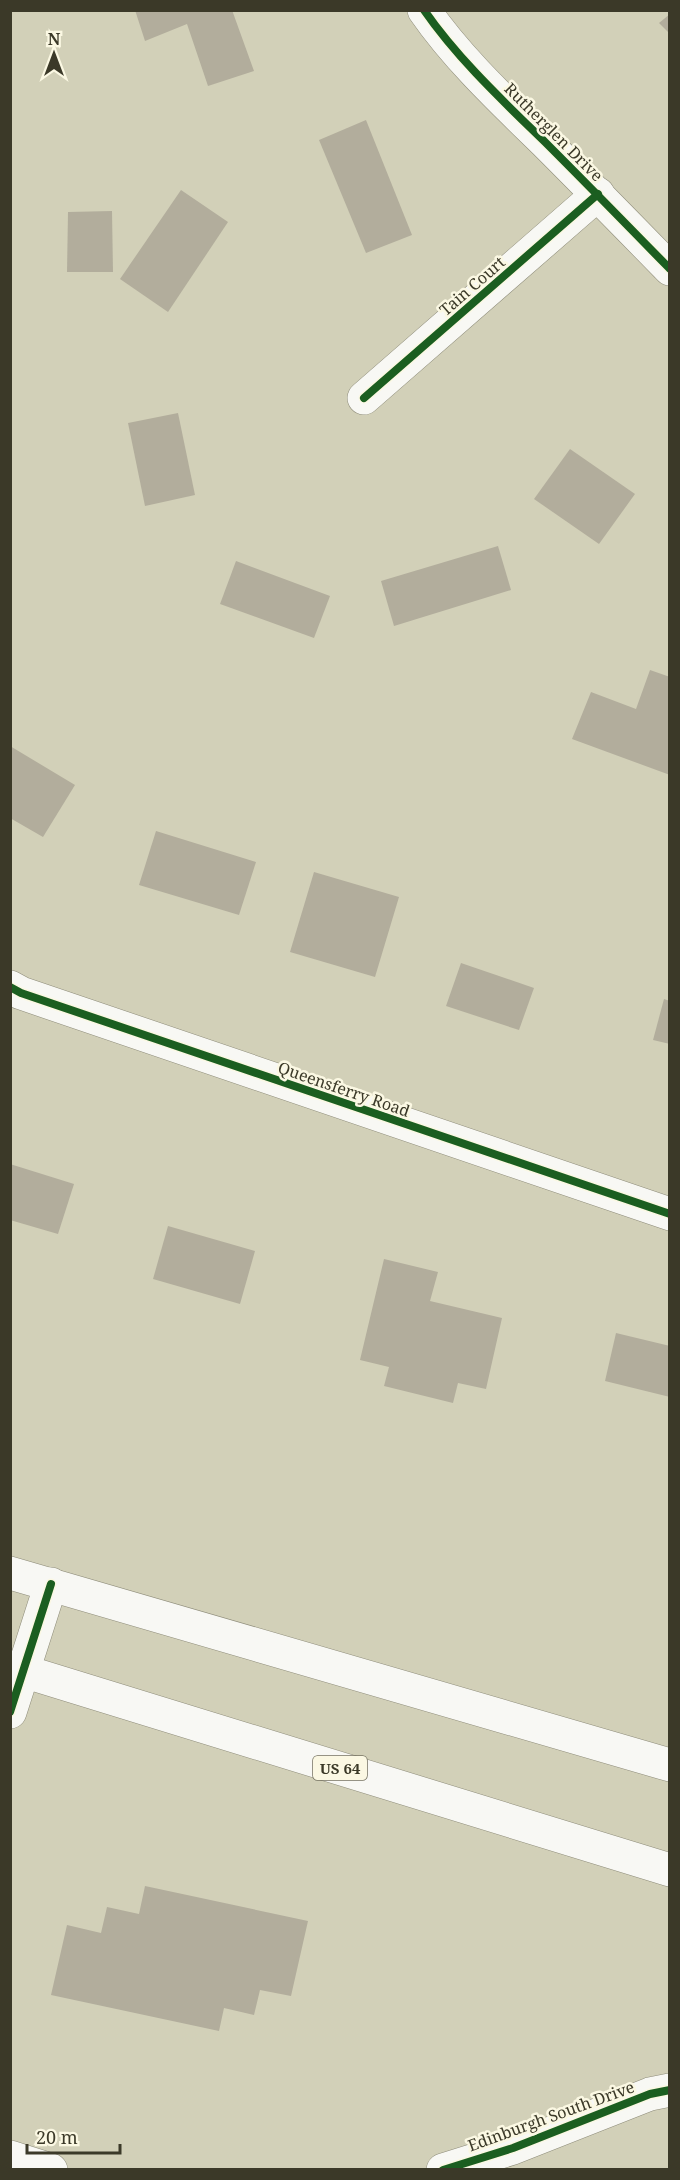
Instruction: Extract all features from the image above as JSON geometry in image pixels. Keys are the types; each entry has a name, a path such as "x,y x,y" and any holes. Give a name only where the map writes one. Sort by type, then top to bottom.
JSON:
{"main road":[{"name":"Rutherglen Drive","path":"424,10 466,62 598,194 669,269"},
{"name":"Tain Court","path":"364,398 598,194"},
{"name":"Queensferry Road","path":"10,987 32,997 669,1214"},
{"path":"10,1573 669,1765"},
{"path":"10,1712 18,1669 51,1584"},
{"name":"US 64","path":"18,1669 669,1870"},
{"name":"Edinburgh South Drive","path":"442,2169 513,2148 650,2094 669,2090"},
{"path":"10,2157 51,2169"}],"building":[{"path":"135,10 232,10 254,71 208,86 187,24 145,41"},
{"path":"670,14 670,34 659,23"},
{"path":"366,120 412,235 366,253 319,140"},
{"path":"181,190 228,222 168,312 120,279"},
{"path":"112,211 113,272 67,272 68,212"},
{"path":"178,413 195,495 145,506 128,423"},
{"path":"570,449 635,494 599,544 534,499"},
{"path":"498,546 511,590 394,626 381,581"},
{"path":"236,561 330,596 314,638 220,604"},
{"path":"650,670 670,677 670,775 572,739 591,692 636,709"},
{"path":"10,746 75,785 43,837 10,818"},
{"path":"156,831 256,862 239,915 139,885"},
{"path":"314,872 399,897 375,977 290,952"},
{"path":"461,963 534,988 519,1030 446,1006"},
{"path":"664,999 670,1001 670,1044 653,1040"},
{"path":"10,1164 74,1184 58,1234 10,1220"},
{"path":"168,1226 255,1251 240,1304 153,1279"},
{"path":"384,1259 438,1272 430,1301 502,1318 486,1389 458,1383 453,1403 384,1386 389,1367 360,1360"},
{"path":"616,1333 670,1346 670,1397 605,1381"},
{"path":"145,1886 308,1921 291,1996 260,1990 254,2015 224,2008 219,2031 51,1995 67,1925 101,1933 107,1907 139,1914"}],"cycle path":[{"path":"424,10 451,46 482,79 670,269"},
{"path":"364,398 598,194"},
{"path":"10,987 21,993 670,1214"},
{"path":"10,1712 51,1584"},
{"path":"443,2170 513,2148 650,2094 670,2090"}]}
